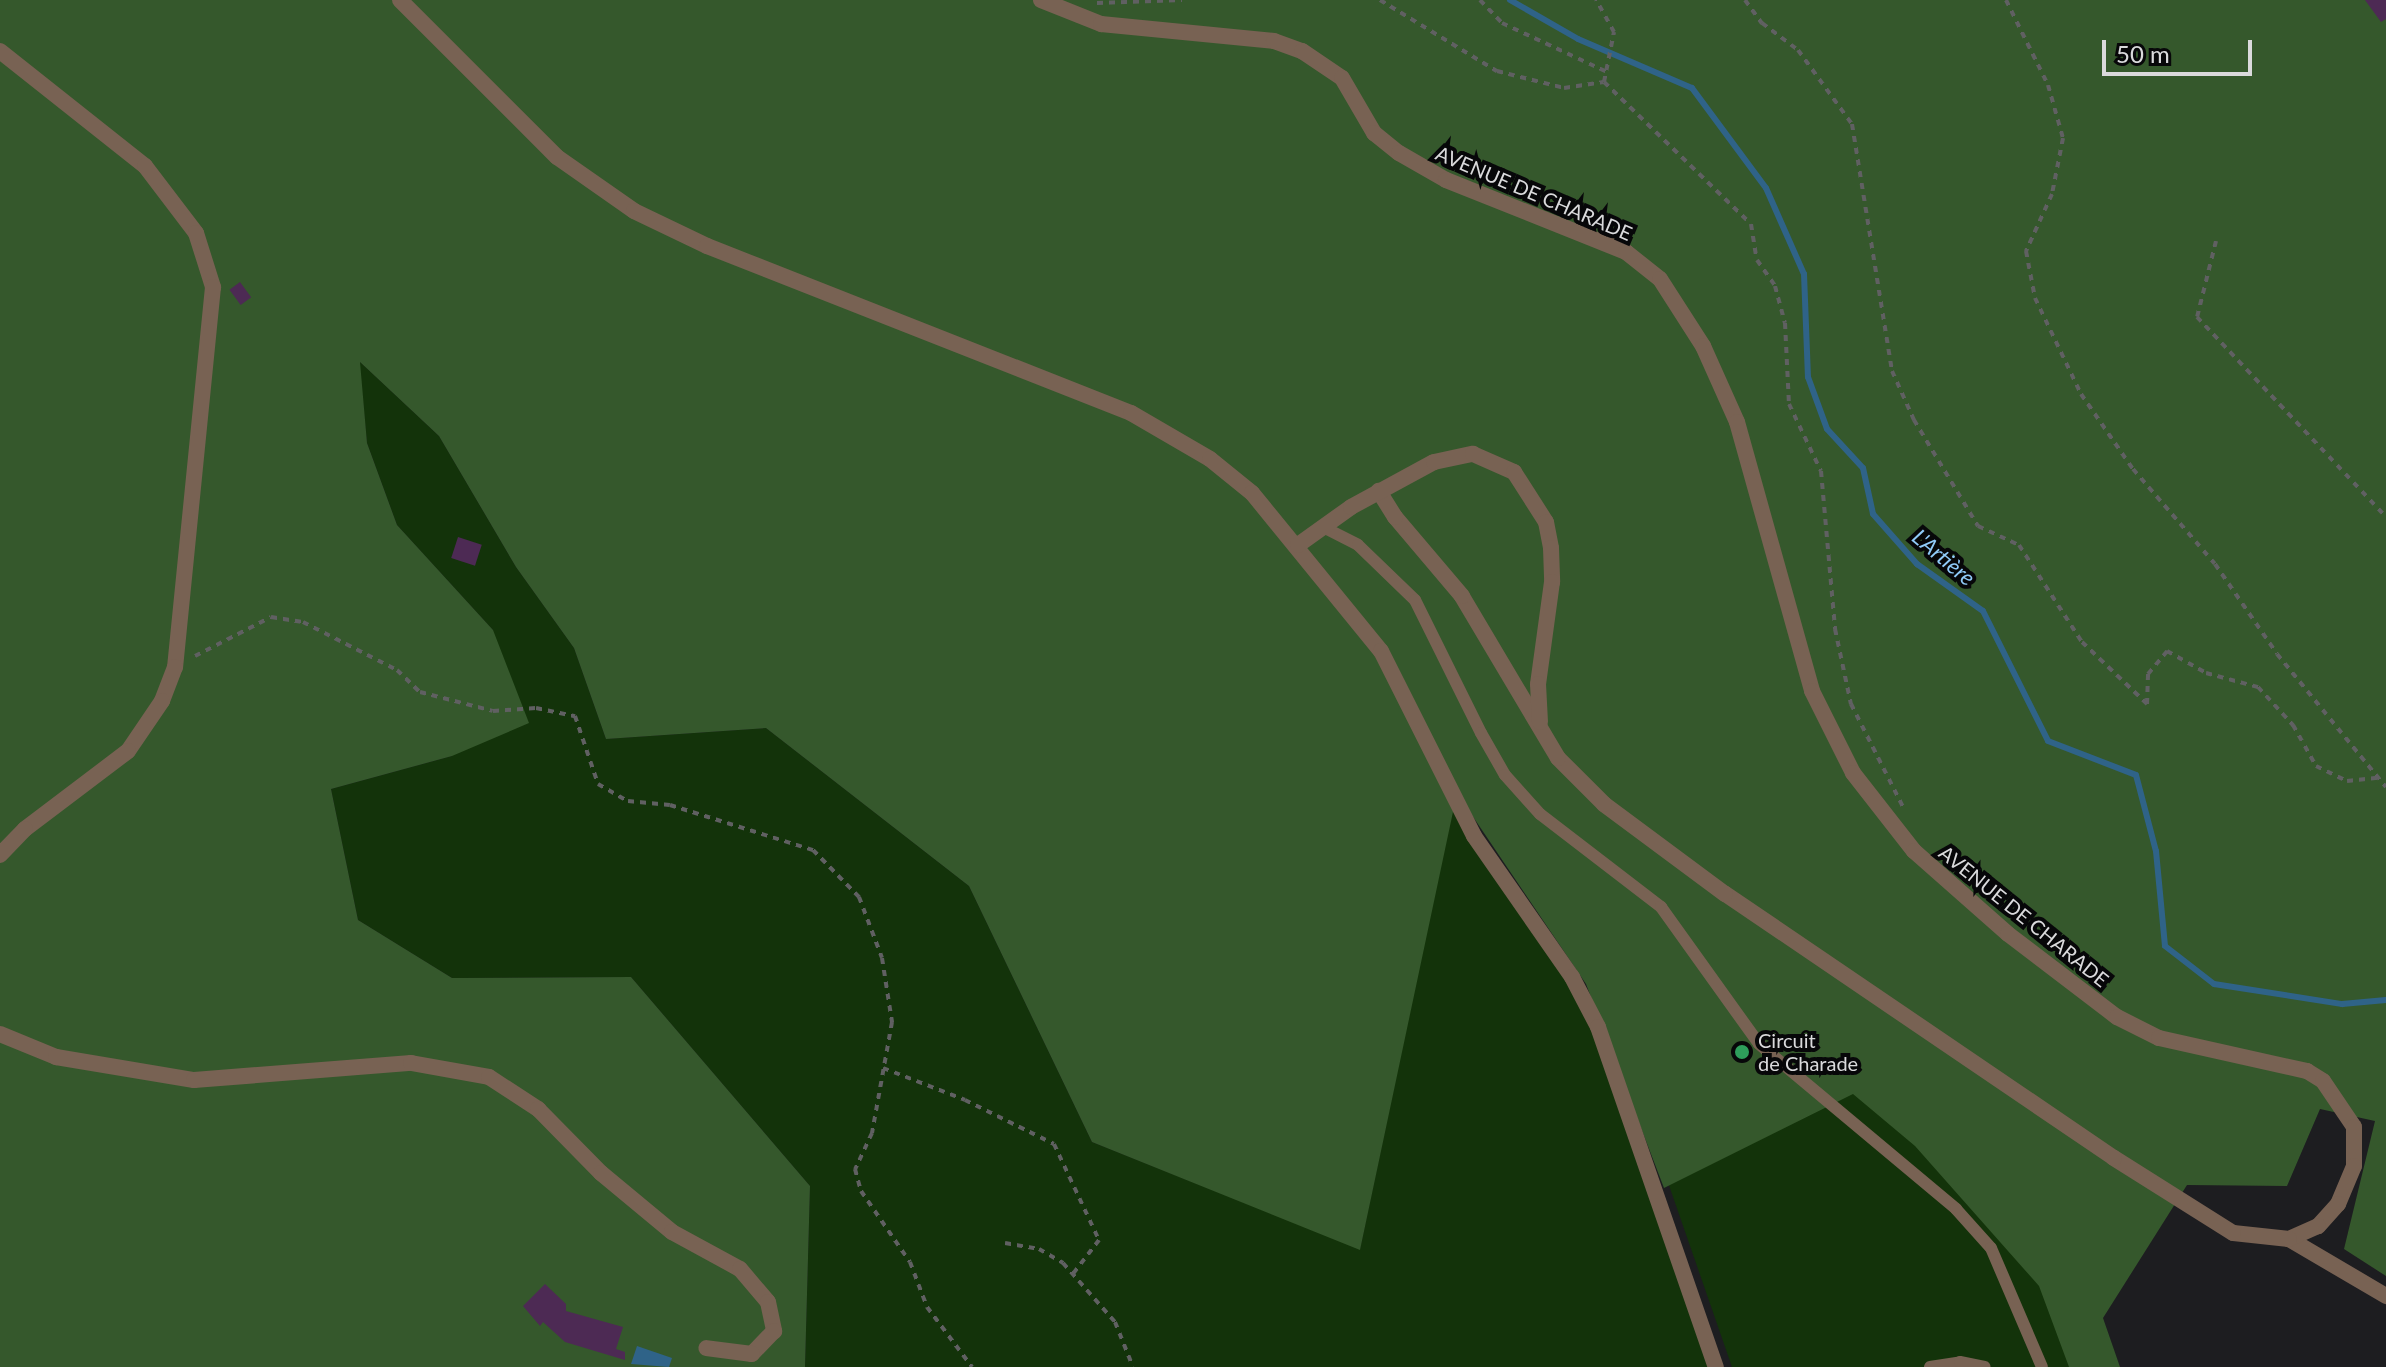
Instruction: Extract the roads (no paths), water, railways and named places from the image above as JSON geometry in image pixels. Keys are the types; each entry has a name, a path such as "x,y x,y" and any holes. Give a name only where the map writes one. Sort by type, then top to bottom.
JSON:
{"street":[{"path":"400,0 557,157 634,211 707,246 1131,413 1231,474 1298,545 1381,651 1474,836 1549,942 1598,1027 1716,1367"},
{"name":"AVENUE DE CHARADE","path":"1041,0 1076,16 1143,32 1274,41 1302,51 1342,78 1374,133 1399,153 1459,185 1626,252 1660,279 1703,346 1737,422 1812,691 1853,773 1914,851 2008,934 2117,1017 2159,1038 2307,1071 2347,1110 2355,1142 2349,1187 2318,1226 2289,1239"},
{"path":"0,51 145,166 196,233 213,287 175,667 162,701 128,751 25,829 0,855"},
{"path":"1298,545 1379,491 1434,462 1473,454 1501,464 1529,489 1546,522 1551,548 1552,582 1538,684 1542,735"},
{"path":"1379,491 1395,517 1462,596 1511,673 1542,735 1578,782 1713,885 2114,1158 2233,1233 2289,1239 2386,1296"},
{"path":"0,1034 56,1057 194,1080 411,1063 489,1077 538,1109 601,1173 672,1232 740,1269 768,1302 774,1331 752,1354 706,1348"}],"lane":[{"path":"1323,527 1358,545 1415,600 1487,744 1540,814 1661,907 1759,1044 1956,1209 1991,1248 2042,1367"},
{"path":"1930,1367 1960,1362 1985,1367"}],"water":[{"path":"637,1346 672,1358 669,1367 631,1364"}],"waterway":[{"name":"L'Artière","path":"1510,0 1578,39 1692,88 1766,188 1804,274 1808,377 1827,429 1863,468 1873,514 1917,564 1983,611 2048,741 2136,775 2156,851 2165,946 2214,984 2342,1004 2386,1000"}],"place":[{"name":"Circuit de Charade","path":"1742,1052"}]}
